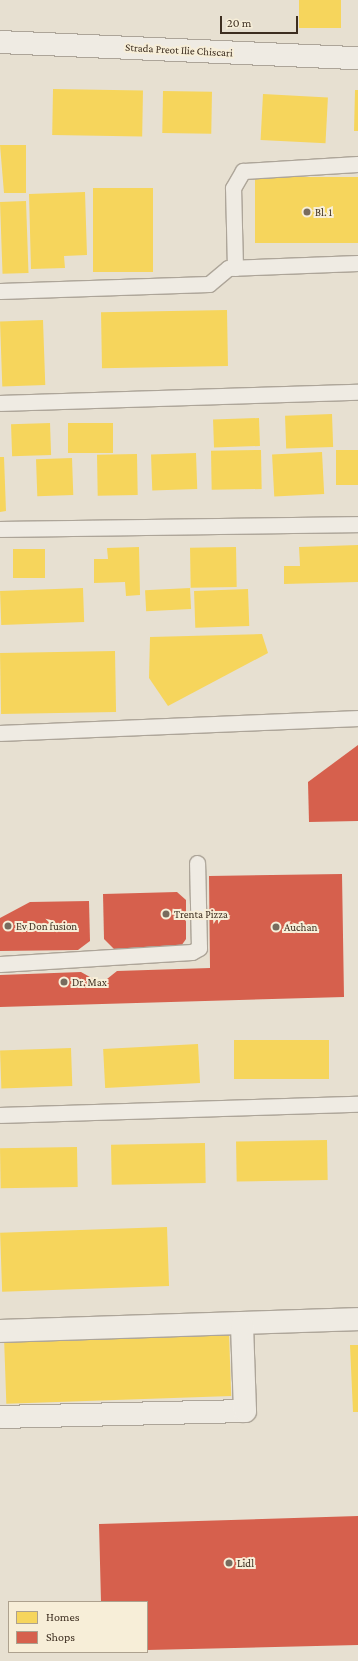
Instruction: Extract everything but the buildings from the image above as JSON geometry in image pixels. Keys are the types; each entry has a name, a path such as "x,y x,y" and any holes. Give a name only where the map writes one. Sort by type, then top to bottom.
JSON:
{"street":[{"name":"Strada Preot Ilie Chiscari","path":"0,42 358,58"},
{"path":"0,1330 242,1325 358,1318"},
{"path":"0,1417 245,1411 242,1325"}],"lane":[{"path":"235,268 233,188 243,171 358,164"},
{"path":"0,291 209,284 228,268 358,263"},
{"path":"0,402 358,392"},
{"path":"0,529 358,524"},
{"path":"0,733 358,718"},
{"path":"0,964 192,952 198,948 197,863"},
{"path":"0,1115 358,1104"}],"place":[{"name":"Bl. 1","path":"307,212"},
{"name":"Trenta Pizza","path":"166,914"},
{"name":"Ev Don fusion","path":"8,926"},
{"name":"Auchan","path":"276,927"},
{"name":"Dr. Max","path":"64,982"},
{"name":"Lidl","path":"229,1563"}]}
